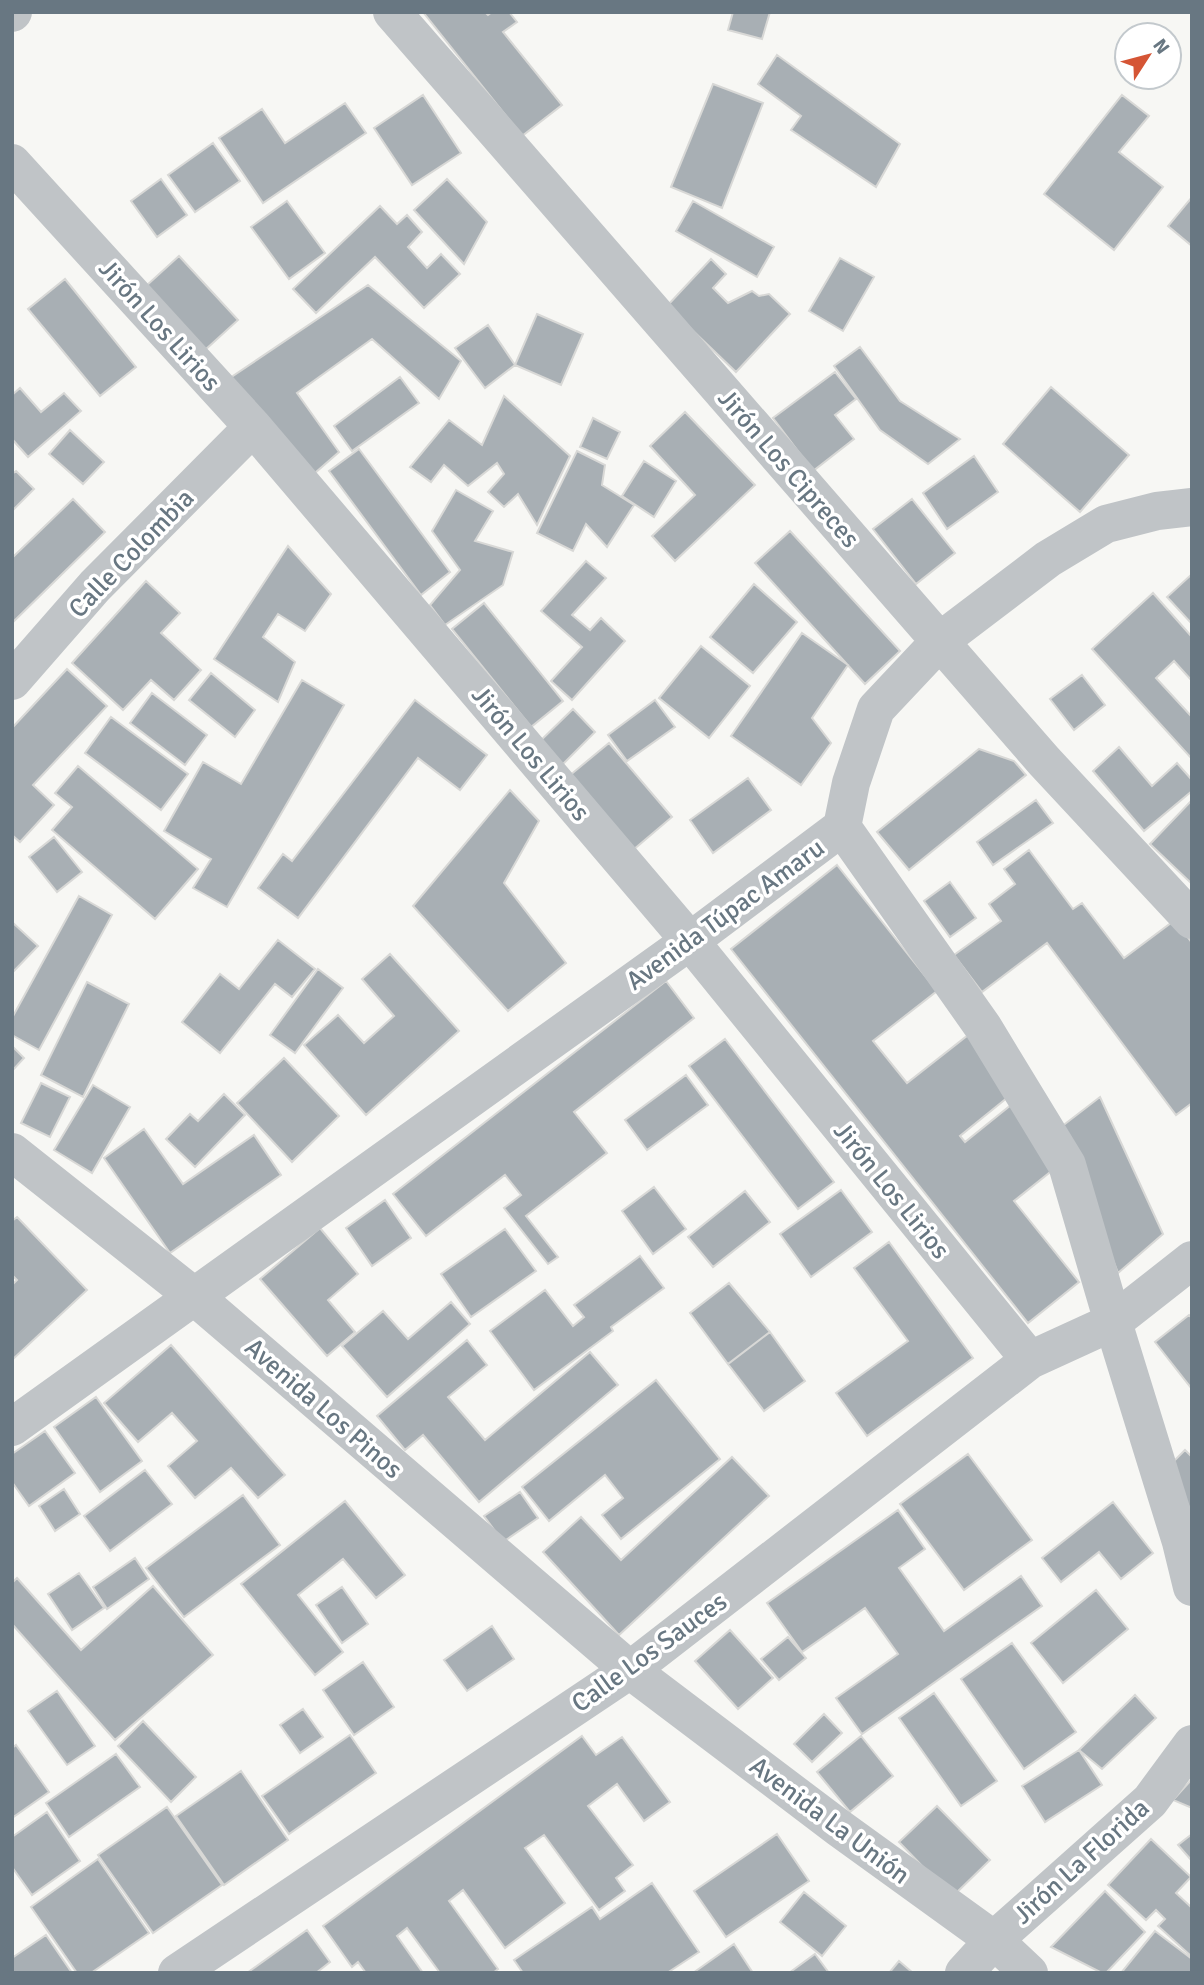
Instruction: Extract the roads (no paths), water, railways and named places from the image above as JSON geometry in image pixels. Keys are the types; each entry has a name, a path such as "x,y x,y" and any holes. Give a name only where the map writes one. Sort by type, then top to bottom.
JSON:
{"street":[{"name":"Jirón Los Cipreces","path":"392,12 1044,761 1192,920"},
{"name":"Jirón Los Lirios","path":"12,163 253,427 690,941 1030,1360"},
{"name":"Calle Colombia","path":"12,681 95,586 253,427"},
{"name":"Avenida Túpac Amaru","path":"12,1427 690,941 842,827 851,783 876,709 940,641 1048,559 1106,524 1157,511 1192,507"},
{"path":"842,827 983,1027 1067,1165 1181,1542 1192,1587"},
{"name":"Avenida Los Pinos","path":"12,1152 195,1297 630,1670"},
{"name":"Calle Los Sauces","path":"177,1973 630,1670 1030,1360 1113,1322 1192,1260"},
{"name":"Avenida La Unión","path":"630,1670 839,1828 994,1940 1029,1973"},
{"name":"Jirón La Florida","path":"964,1973 994,1940 1150,1801 1192,1744"}]}
